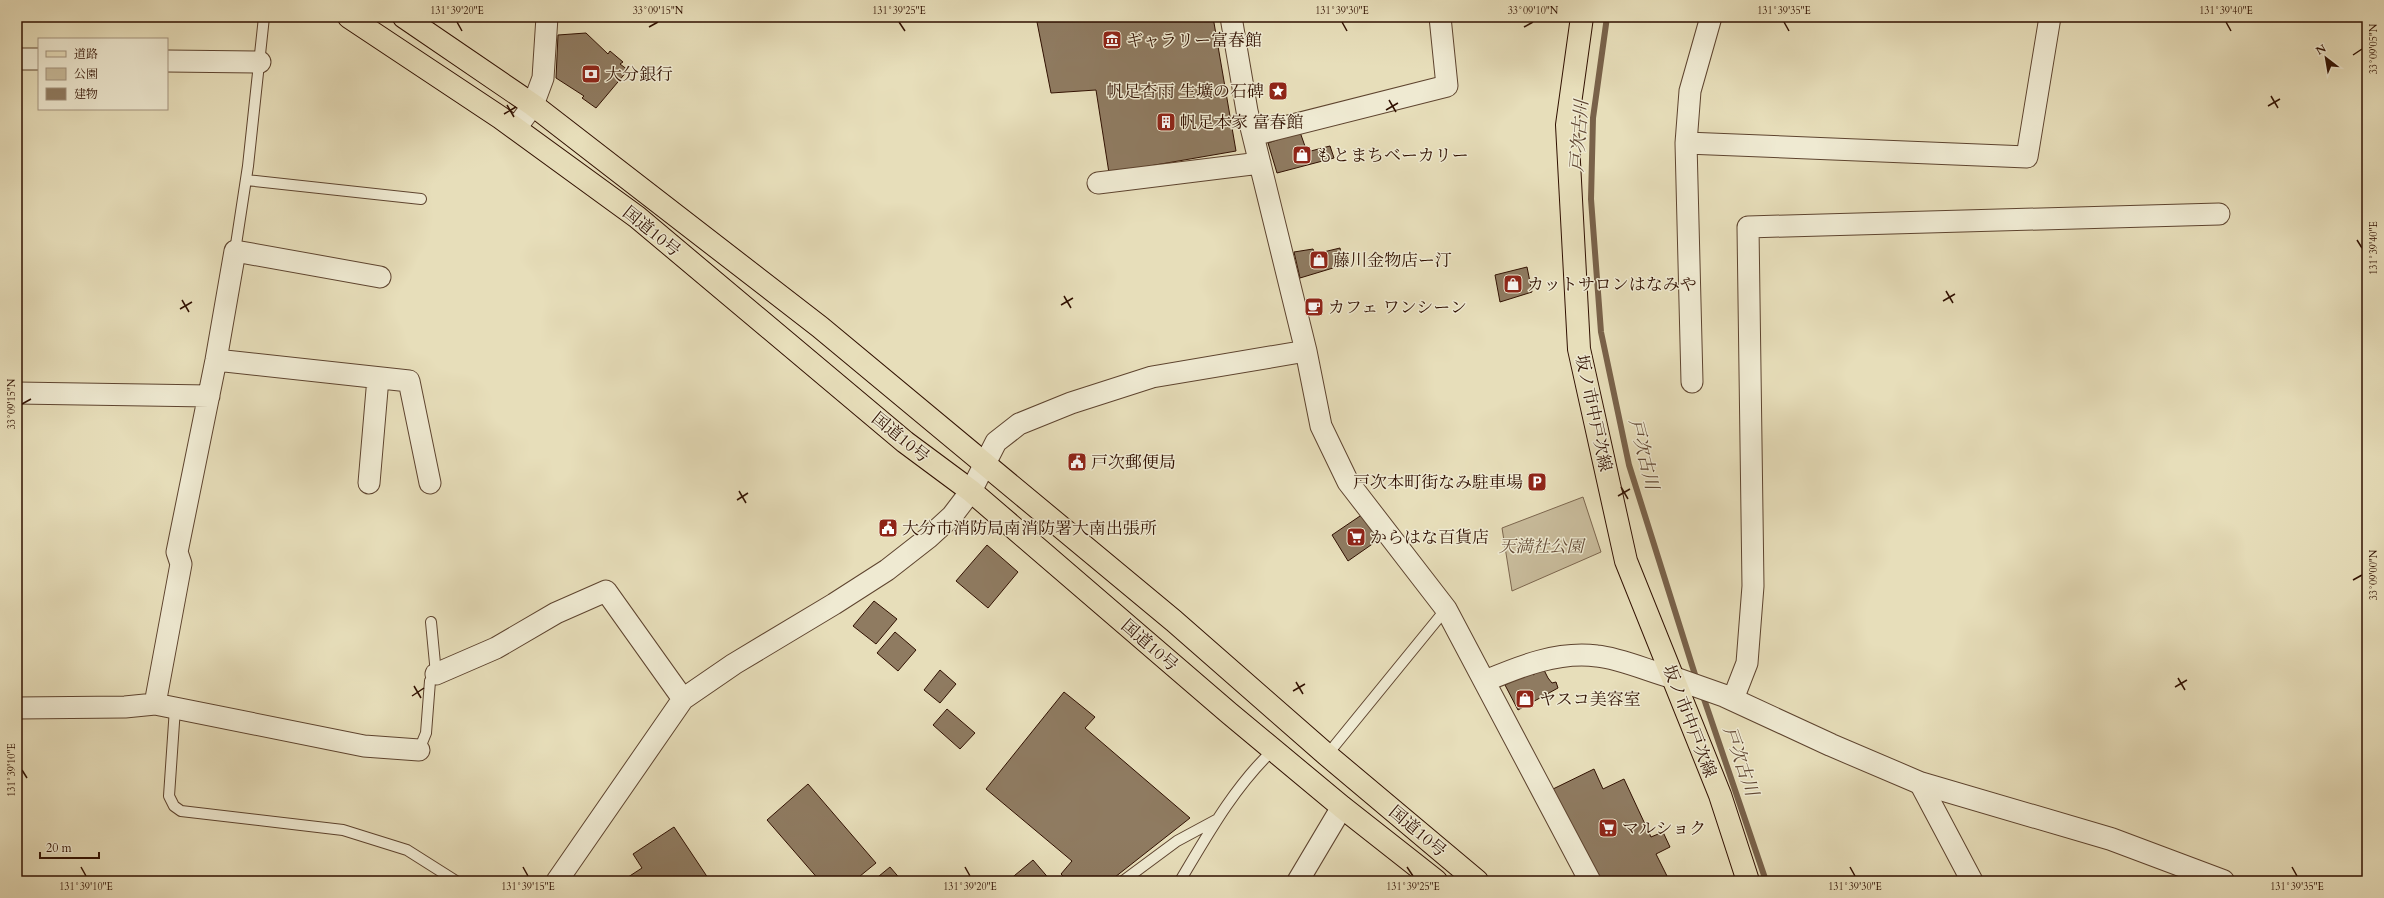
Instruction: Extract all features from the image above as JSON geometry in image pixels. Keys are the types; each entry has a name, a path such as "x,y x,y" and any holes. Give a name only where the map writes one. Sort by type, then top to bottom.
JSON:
{"main road":[{"name":"国道10号","path":"349,17 516,128 637,218 905,442 971,491 1342,807 1436,881"},
{"name":"国道10号","path":"404,17 533,105 763,281 984,462 1174,621 1327,755 1477,881"},
{"name":"坂ノ市中戸次線","path":"1582,17 1567,125 1580,349 1626,561 1682,681 1748,881"}],"street":[{"path":"516,128 533,105 543,78 547,17"},
{"path":"1231,17 1253,135 1306,351 1321,426 1348,482 1446,609 1590,881"},
{"path":"1253,135 1447,86 1440,17"},
{"path":"1692,382 1686,143 1690,91 1711,17"},
{"path":"1686,143 2027,158 2050,17"},
{"path":"17,59 38,59"},
{"path":"168,61 260,62"},
{"path":"1098,183 1260,163"},
{"path":"1729,698 1747,663 1753,586 1748,227 2219,214"},
{"path":"165,706 181,564 177,552 216,360 235,252 380,277"},
{"path":"558,881 682,699 734,664 834,604 886,570 952,516 971,491 984,462 996,442 1018,424 1070,403 1152,377 1306,351"},
{"path":"216,360 409,381 430,483"},
{"path":"369,483 378,378"},
{"path":"17,393 209,396"},
{"path":"436,674 496,648 556,613 606,591 682,699"},
{"path":"1485,681 1526,664 1571,656 1598,656 1682,681 1729,698 1831,745 1920,783 2111,839 2223,881"},
{"path":"17,708 165,706 364,746 419,750"},
{"path":"1920,783 1972,881"},
{"path":"1298,881 1342,807"}],"lane":[{"path":"235,252 246,180 264,17"},
{"path":"246,180 421,199"},
{"path":"1327,755 1446,609"},
{"path":"419,750 426,733 430,681 436,674 431,622"},
{"path":"165,706 169,796 174,806 181,811 343,830 407,850 456,881"},
{"path":"1180,881 1216,820 1252,769 1274,749"},
{"path":"1123,881 1178,841 1216,820"}],"green space":[{"name":"天満社公園","path":"1583,497 1601,552 1512,591 1502,528"}],"building":[{"name":"帆足本家 富春館","path":"1036,17 1213,17 1236,151 1109,173 1096,90 1051,93"},
{"name":"大分銀行","path":"586,33 608,54 610,51 623,62 620,64 628,70 596,108 582,98 584,96 556,78 558,35"},
{"name":"もとまちベーカリー","path":"1300,132 1307,152 1330,146 1334,158 1277,173 1268,143"},
{"name":"藤川金物店ー汀","path":"1340,248 1343,265 1300,278 1294,252 1313,249 1315,254"},
{"name":"カットサロンはなみや","path":"1527,267 1532,292 1500,302 1495,275"},
{"name":"からはな百貨店","path":"1363,514 1381,538 1348,561 1332,535"},
{"path":"987,545 1018,572 988,608 956,581"},
{"path":"874,601 897,619 876,644 853,626"},
{"path":"895,632 916,650 898,671 877,653"},
{"name":"ヤスコ美容室","path":"1543,668 1552,683 1556,682 1558,688 1518,710 1505,685 1532,671 1533,675"},
{"path":"940,670 956,684 940,703 924,690"},
{"path":"1064,692 1095,717 1085,728 1190,818 1110,881 1068,881 1061,874 1072,861 986,789"},
{"path":"947,709 975,733 960,749 933,725"},
{"path":"1594,769 1603,789 1624,779 1651,837 1663,832 1670,847 1656,854 1669,880 1595,881 1551,790"},
{"path":"808,784 876,863 854,881 820,881 767,820"},
{"path":"674,827 710,881 622,881 642,868 633,854"},
{"path":"1033,860 1051,881 1008,881"},
{"path":"890,867 902,881 873,881"}],"waterway":[{"name":"戸次古川","path":"1607,17 1593,118 1591,199 1601,332 1629,465 1697,681"},
{"name":"戸次古川","path":"1702,693 1766,881"}],"place":[{"name":"ギャラリー富春館","path":"1112,40"},
{"name":"大分銀行","path":"591,74"},
{"name":"帆足杏雨 生壙の石碑","path":"1278,91"},
{"name":"帆足本家 富春館","path":"1166,122"},
{"name":"もとまちベーカリー","path":"1302,155"},
{"name":"藤川金物店ー汀","path":"1319,260"},
{"name":"カットサロンはなみや","path":"1513,284"},
{"name":"カフェ ワンシーン","path":"1314,307"},
{"name":"戸次郵便局","path":"1077,462"},
{"name":"戸次本町街なみ駐車場","path":"1537,482"},
{"name":"大分市消防局南消防署大南出張所","path":"888,528"},
{"name":"からはな百貨店","path":"1356,537"},
{"name":"ヤスコ美容室","path":"1525,699"},
{"name":"マルショク","path":"1608,828"}]}
